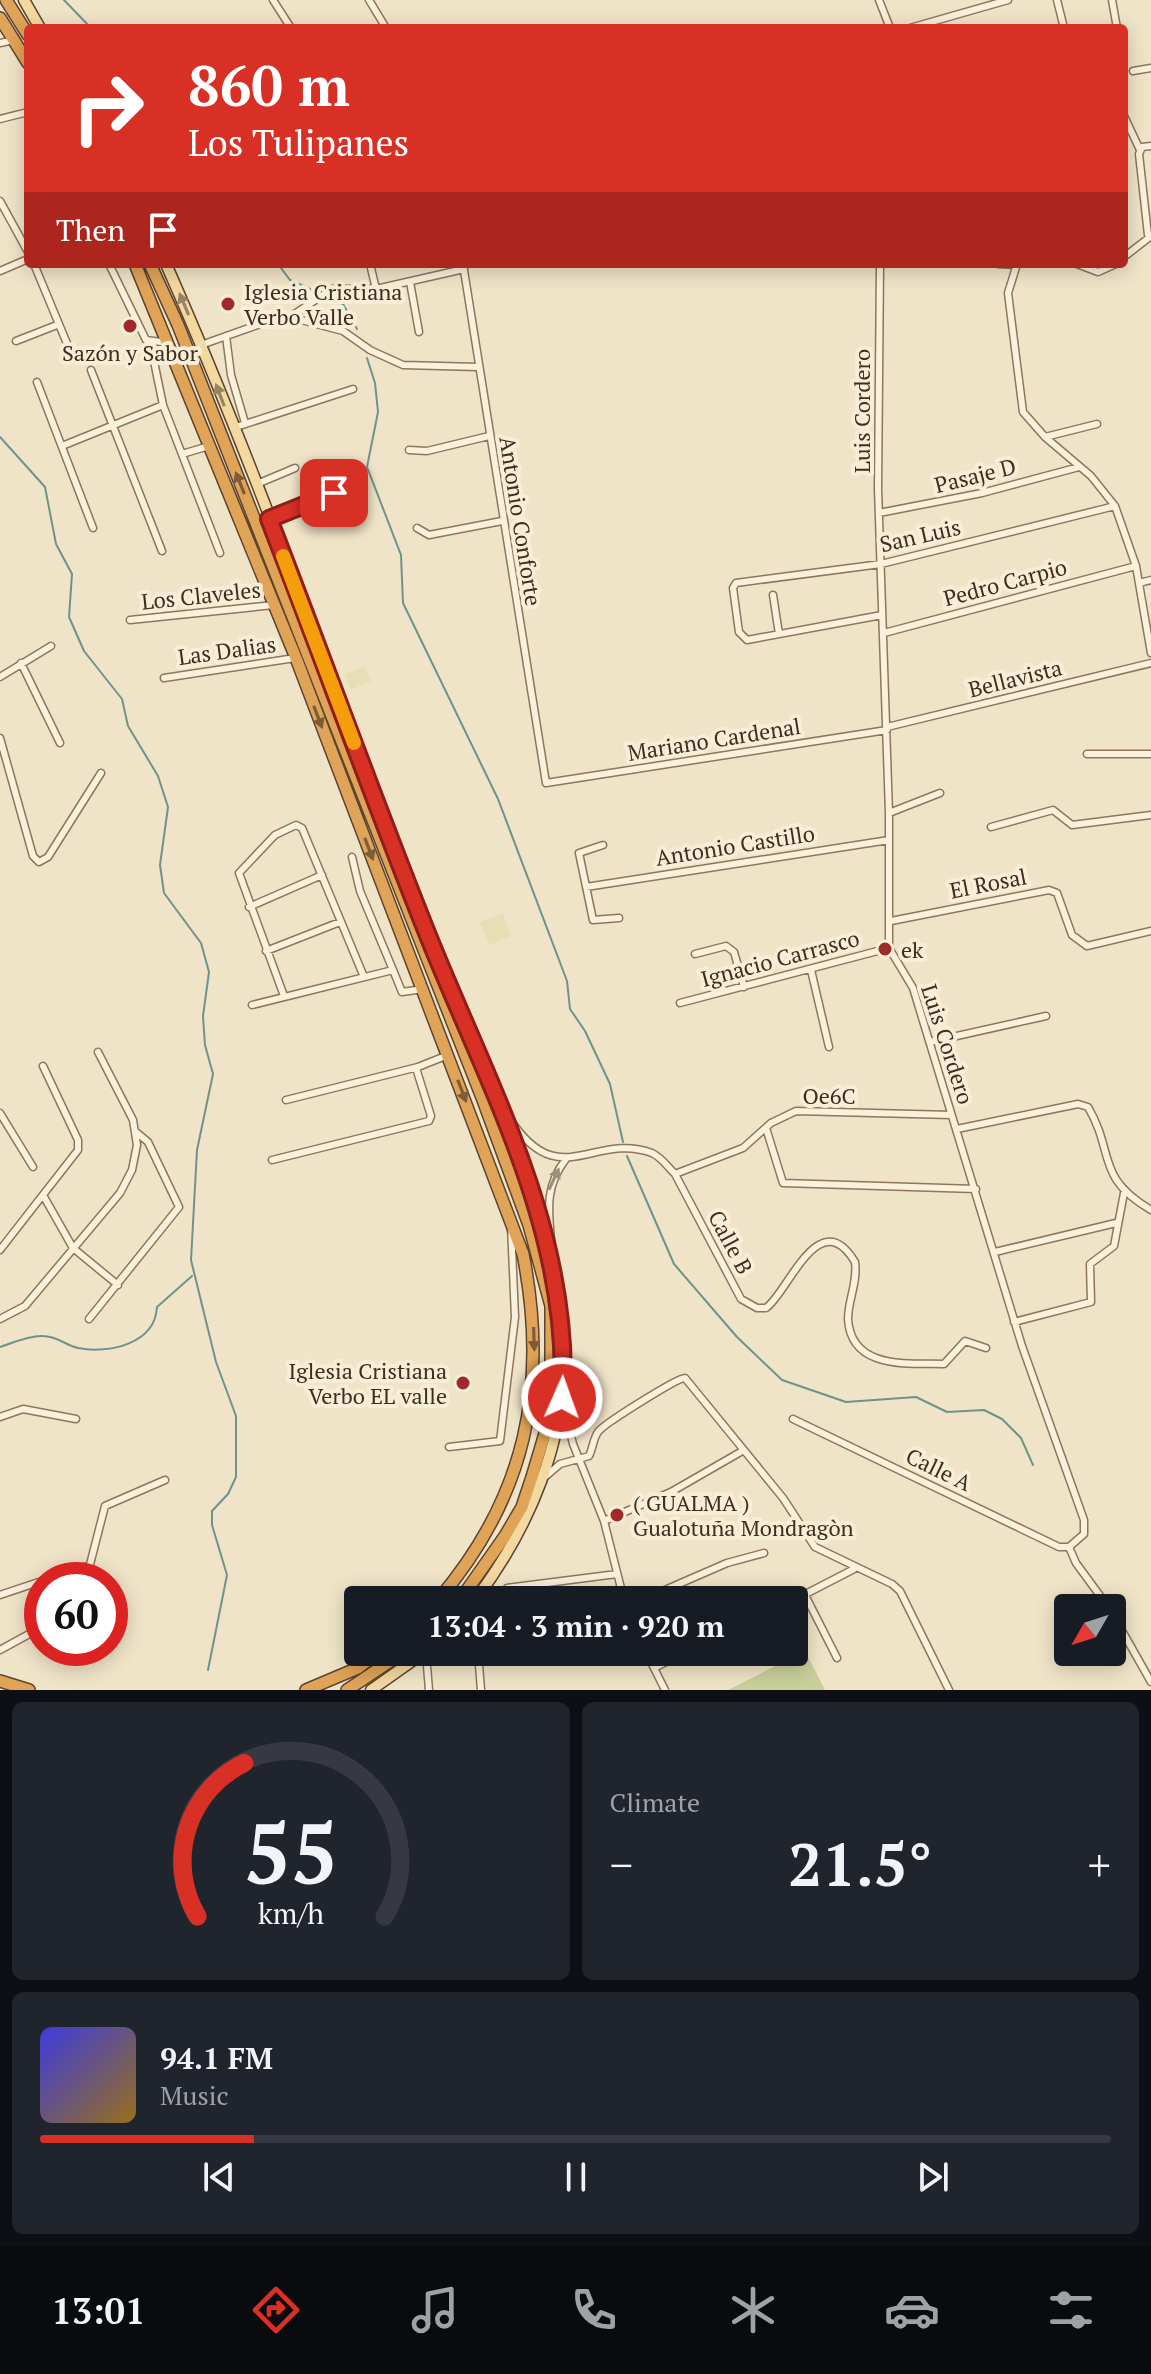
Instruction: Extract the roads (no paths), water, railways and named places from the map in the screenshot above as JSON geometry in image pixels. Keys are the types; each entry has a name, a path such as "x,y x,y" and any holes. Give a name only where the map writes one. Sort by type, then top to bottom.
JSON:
{"highway":[{"path":"6,0 24,29"},
{"path":"0,18 24,56"},
{"path":"137,268 296,658 523,1254 533,1316 534,1376 530,1415 521,1452 488,1530 448,1586"},
{"path":"152,268 178,325 483,1100 542,1265 551,1306 552,1346 546,1430 522,1507 469,1586"},
{"path":"306,1690 361,1666"},
{"path":"347,1690 383,1666"},
{"path":"0,1681 29,1690"}],"main road":[{"path":"24,0 38,24"},
{"path":"168,268 256,484 429,937 498,1104 552,1258 563,1349 562,1398 542,1480 510,1549 485,1586"},
{"path":"371,1690 405,1666"}],"street":[{"path":"273,0 288,24"},
{"path":"369,0 384,24"},
{"path":"879,0 888,24"},
{"path":"924,24 1008,0"},
{"path":"1057,0 1063,24"},
{"path":"1112,0 1116,24"},
{"path":"0,43 14,40"},
{"path":"1133,71 1151,68"},
{"path":"0,119 24,113"},
{"path":"1128,124 1140,150 1149,236 1128,254"},
{"path":"1140,150 1151,146"},
{"path":"0,201 24,245"},
{"path":"0,271 24,261"},
{"path":"36,268 73,358"},
{"path":"111,268 150,342 163,405 220,553"},
{"path":"133,268 142,277"},
{"path":"371,268 376,289"},
{"path":"201,345 290,317 332,289 376,289 460,268"},
{"name":"Antonio Conforte","path":"464,268 546,783"},
{"name":"Luis Cordero","path":"880,268 879,513 889,813 889,948 913,988 1014,1322 1086,1527 1084,1534 1069,1547"},
{"path":"1016,268 1008,293 1019,402 1023,412 1045,437 1079,467 1115,506 1136,566 1148,616 1151,653"},
{"path":"1088,268 1098,272 1107,268"},
{"path":"410,282 419,332"},
{"path":"290,317 343,331 370,350 403,365 478,367"},
{"path":"16,341 57,325"},
{"path":"226,336 231,375 245,423"},
{"path":"150,342 169,343"},
{"path":"91,370 162,551"},
{"path":"37,382 93,528"},
{"path":"233,428 353,389"},
{"path":"62,446 163,405"},
{"path":"1045,437 1097,424"},
{"path":"409,450 427,451 489,436"},
{"path":"182,454 210,445"},
{"name":"Pasaje D","path":"879,513 982,493 1079,467"},
{"path":"256,484 295,468"},
{"path":"269,519 334,493"},
{"name":"San Luis","path":"779,634 742,637 733,588 736,583 881,564 1115,506"},
{"path":"417,528 429,535 502,521"},
{"name":"Pedro Carpio","path":"884,633 1136,566"},
{"path":"1139,583 1151,580"},
{"path":"773,595 779,634 882,615"},
{"name":"Los Claveles","path":"130,620 275,605"},
{"path":"0,665 2,676 51,646"},
{"name":"Las Dalias","path":"164,678 296,658"},
{"path":"21,663 60,743"},
{"name":"Bellavista","path":"887,729 1151,663"},
{"name":"Mariano Cardenal","path":"546,783 887,729"},
{"path":"0,738 33,856 39,862 48,857 101,773"},
{"path":"1087,754 1151,754"},
{"path":"889,813 940,793"},
{"path":"991,827 1053,810 1072,825 1151,815"},
{"path":"284,996 238,879 242,868 275,835 296,825 302,828 364,977"},
{"name":"Antonio Castillo","path":"586,887 889,840"},
{"path":"603,845 579,853 593,920 619,918"},
{"path":"352,857 360,891 402,992 423,989"},
{"path":"249,907 322,875"},
{"name":"El Rosal","path":"891,921 1049,890 1057,893 1072,935 1087,946 1151,931"},
{"path":"266,951 340,922"},
{"path":"695,954 726,946 734,952 744,987"},
{"name":"Ignacio Carrasco","path":"680,1003 889,948"},
{"path":"252,1005 393,970"},
{"path":"811,970 829,1047"},
{"path":"930,1042 1046,1016"},
{"path":"89,1319 179,1207 148,1142 136,1132 98,1052"},
{"path":"286,1100 416,1068 448,1055"},
{"path":"0,1250 78,1150 78,1140 43,1066"},
{"path":"272,1160 429,1121 431,1116 416,1068"},
{"name":"Calle B","path":"498,1104 531,1147 566,1158 642,1151 658,1157 675,1174 741,1299 748,1305 766,1308 775,1302 798,1262 815,1247 832,1244 841,1246 855,1262 848,1318 857,1344 875,1360 944,1364 965,1341 986,1348"},
{"path":"957,1129 1078,1104 1088,1107 1124,1193 1151,1210"},
{"name":"Oe6C","path":"675,1174 743,1148 781,1117 809,1110 951,1115"},
{"path":"0,1113 33,1167"},
{"path":"766,1128 783,1183 976,1189"},
{"path":"0,1319 25,1306 120,1193 132,1170 136,1132"},
{"path":"552,1258 547,1195 554,1173 566,1158"},
{"path":"1014,1322 1091,1302 1094,1296 1090,1264 1114,1246 1124,1193"},
{"path":"43,1195 73,1248 118,1285"},
{"path":"449,1447 500,1441 515,1317 509,1236 512,1222"},
{"path":"995,1252 1116,1223"},
{"path":"542,1480 560,1464 589,1456 603,1427 629,1412 652,1393 685,1378 744,1450 815,1547 854,1569 892,1584 900,1591 949,1690"},
{"path":"562,1398 573,1444 604,1521 620,1586"},
{"path":"0,1417 23,1409 76,1419"},
{"name":"Calle A","path":"793,1419 1059,1547 1069,1547"},
{"path":"604,1521 671,1492 744,1450"},
{"path":"91,1562 105,1506 165,1480"},
{"path":"1069,1547 1099,1594"},
{"path":"674,1586 727,1563 764,1553"},
{"path":"808,1593 854,1569"},
{"path":"523,1586 617,1574"},
{"path":"0,1595 24,1587"},
{"path":"808,1601 837,1658"},
{"path":"0,1650 24,1637"},
{"path":"1126,1638 1151,1682"},
{"path":"427,1666 429,1690"},
{"path":"479,1666 481,1690"},
{"path":"658,1666 654,1668 665,1690"}],"waterway":[{"path":"64,0 87,24"},
{"path":"281,268 290,280 319,293"},
{"path":"331,298 343,304 357,329"},
{"path":"367,358 375,383 378,412 367,467 401,555 403,603 498,799 567,981 570,1009 585,1031 610,1084 623,1142"},
{"path":"0,437 45,487 56,544 72,574 69,617 84,651 122,699 128,726 158,776 168,807 160,865 164,893 201,943 209,972 203,1016 205,1045 213,1074 197,1150 191,1260 216,1362 236,1416 236,1477 228,1494 212,1511 212,1525 227,1575 208,1670"},
{"path":"627,1156 674,1264 737,1337 782,1380 846,1402 916,1397 947,1412 984,1410 1002,1419 1021,1438 1033,1465"},
{"path":"0,1347 38,1336 53,1337 73,1347 90,1349 128,1344 148,1330 157,1307 192,1276"}],"place":[{"name":"Iglesia Cristiana Verbo Valle","path":"228,304"},
{"name":"Sazón y Sabor","path":"130,326"},
{"name":"ek","path":"885,949"},
{"name":"Iglesia Cristiana Verbo EL valle","path":"463,1383"},
{"name":"( GUALMA ) Gualotuña Mondragòn","path":"617,1515"}]}
